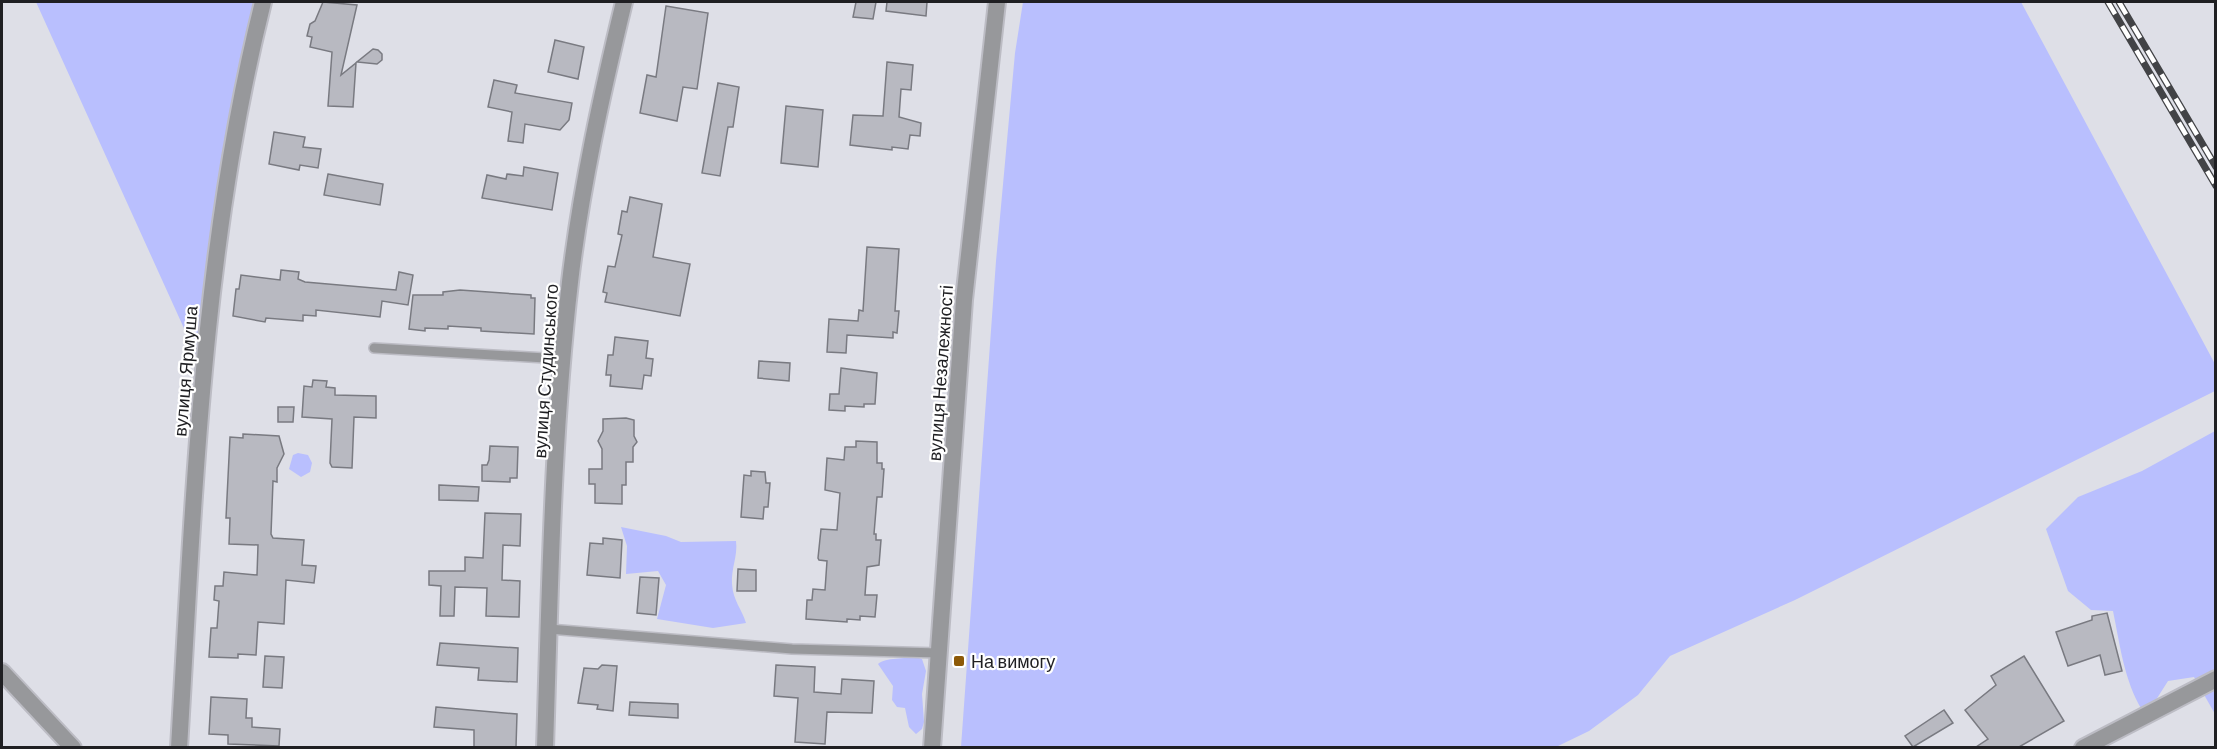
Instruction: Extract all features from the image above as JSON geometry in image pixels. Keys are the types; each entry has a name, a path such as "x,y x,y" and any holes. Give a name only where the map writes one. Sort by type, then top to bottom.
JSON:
{"street":[{"name":"вулиця Ярмуша","path":"179,747 201,381 216,246 263,2"},
{"name":"вулиця Студинського","path":"545,747 562,359 571,279 589,166 624,2"},
{"name":"вулиця Незалежності","path":"932,747 964,300 997,2"},
{"path":"2,672 61,744"},
{"path":"2083,747 2216,679"}],"lane":[{"path":"374,348 562,359"},
{"path":"549,628 792,649 939,653"}],"shaded area":[{"path":"36,2 260,2 222,155 204,354 197,357"},
{"path":"1023,2 2021,2 2215,364 2215,391 1795,600 1670,656 1638,695 1589,731 1556,747 961,747 996,261 1015,53"},
{"path":"2215,431 2215,714 2194,677 2168,681 2154,703 2142,710 2127,674 2113,611 2091,610 2068,591 2046,529 2078,497 2142,471"},
{"path":"298,453 308,455 312,463 310,472 301,477 289,469 293,455"},
{"path":"621,527 666,536 681,542 736,541 733,590 746,623 713,628 657,619 666,585 658,571 626,574 627,546"},
{"path":"916,657 922,659 926,671 922,694 924,722 922,729 916,734 909,727 905,708 897,707 892,700 893,686 878,664 891,659"}],"building":[{"path":"323,2 357,5 341,75 356,63 353,107 328,106 332,52 310,47 312,37 307,36 310,24 315,21"},
{"path":"856,2 876,2 873,19 853,17"},
{"path":"887,2 927,2 926,16 886,11"},
{"path":"666,6 708,13 697,89 683,87 677,121 640,113 647,75 656,77"},
{"path":"555,40 584,47 578,79 548,72"},
{"path":"373,49 382,54 382,60 377,64 357,62"},
{"path":"887,62 913,65 911,90 901,89 899,117 921,123 920,136 910,135 908,149 892,147 892,150 850,145 853,115 883,116"},
{"path":"494,80 517,85 515,93 572,103 569,120 560,130 525,124 523,143 508,141 512,112 488,107"},
{"path":"718,83 739,87 733,127 728,127 720,176 702,173"},
{"path":"786,106 823,110 818,167 781,163"},
{"path":"274,132 305,137 303,147 321,149 318,168 300,165 299,170 269,164"},
{"path":"524,167 558,173 552,210 482,198 487,175 506,179 507,174 523,176"},
{"path":"328,174 383,184 380,205 324,195"},
{"path":"630,197 662,204 653,257 690,264 680,316 605,302 607,293 603,292 608,266 615,267 622,235 618,234 622,211 627,212"},
{"path":"867,247 899,249 895,311 899,311 897,333 893,332 893,338 847,335 846,353 827,352 829,319 858,321 859,310 863,311"},
{"path":"281,270 299,272 298,279 305,282 396,290 399,272 413,275 408,305 382,301 380,317 316,310 316,316 303,315 303,321 266,318 265,322 233,316 236,289 239,289 241,275 280,280"},
{"path":"460,290 531,295 531,298 535,298 534,334 481,331 481,328 448,326 448,329 425,328 425,331 409,329 413,295 443,295 443,292"},
{"path":"615,337 648,341 646,358 653,359 651,376 644,375 642,389 610,386 611,375 606,375 608,355 613,355"},
{"path":"759,361 790,363 789,381 758,378"},
{"path":"841,368 877,373 875,404 864,404 864,407 845,406 845,411 829,410 830,394 839,394"},
{"path":"313,380 327,381 326,387 335,388 335,395 376,396 376,418 354,417 352,468 332,467 330,463 332,419 302,417 304,386 312,387"},
{"path":"278,407 294,407 293,422 278,422"},
{"path":"603,419 634,420 634,436 637,442 633,447 633,462 626,462 626,485 622,485 622,504 595,503 595,484 589,484 589,469 602,469 602,449 598,441 603,431"},
{"path":"243,434 279,436 284,454 277,468 277,482 273,481 271,534 273,538 304,540 302,565 316,566 314,583 286,580 284,624 258,622 256,655 238,654 238,658 209,657 211,628 217,628 219,601 214,600 215,586 223,586 224,572 257,575 258,545 229,544 230,518 226,518 230,437 243,438"},
{"path":"856,441 877,442 877,463 882,463 882,469 884,469 882,497 877,497 874,534 876,534 876,540 881,540 879,565 867,567 865,595 877,595 875,617 860,616 860,620 847,619 847,622 806,619 807,600 812,600 813,589 825,590 827,561 818,558 821,529 837,530 840,493 825,490 827,458 844,460 845,447 856,447"},
{"path":"490,446 518,447 517,478 510,478 510,482 482,481 482,465 487,465"},
{"path":"751,471 765,472 766,483 770,483 768,507 764,507 763,519 741,517 744,475 751,476"},
{"path":"439,485 479,487 478,501 439,500"},
{"path":"485,513 521,514 520,546 503,545 502,580 520,581 519,617 486,616 487,588 455,587 454,616 440,616 441,586 429,585 429,571 465,571 465,557 483,558"},
{"path":"603,538 622,540 620,578 587,575 590,543 603,544"},
{"path":"738,569 756,570 756,591 737,591"},
{"path":"640,577 659,578 656,615 637,613"},
{"path":"2107,613 2122,671 2105,675 2100,655 2068,666 2056,632 2092,620 2092,616"},
{"path":"440,643 518,648 517,682 478,680 479,668 437,665"},
{"path":"265,656 284,657 282,688 263,687"},
{"path":"2024,656 2064,721 2019,747 1976,747 1988,739 1965,710 1996,685 1991,676"},
{"path":"602,665 617,666 613,711 597,709 598,705 578,703 584,668 598,669"},
{"path":"776,665 815,667 814,692 841,694 842,679 874,681 872,713 827,712 825,744 795,742 798,698 774,696"},
{"path":"211,697 247,699 246,718 252,718 252,727 280,729 279,746 228,744 228,735 209,734"},
{"path":"630,702 678,704 678,718 629,715"},
{"path":"436,707 517,714 516,747 474,747 474,730 434,727"},
{"path":"1944,710 1953,723 1913,747 1905,736"}],"railway":[{"path":"2108,2 2216,186"},
{"path":"2119,2 2216,167"}],"place":[{"name":"На вимогу","path":"959,661"}]}
